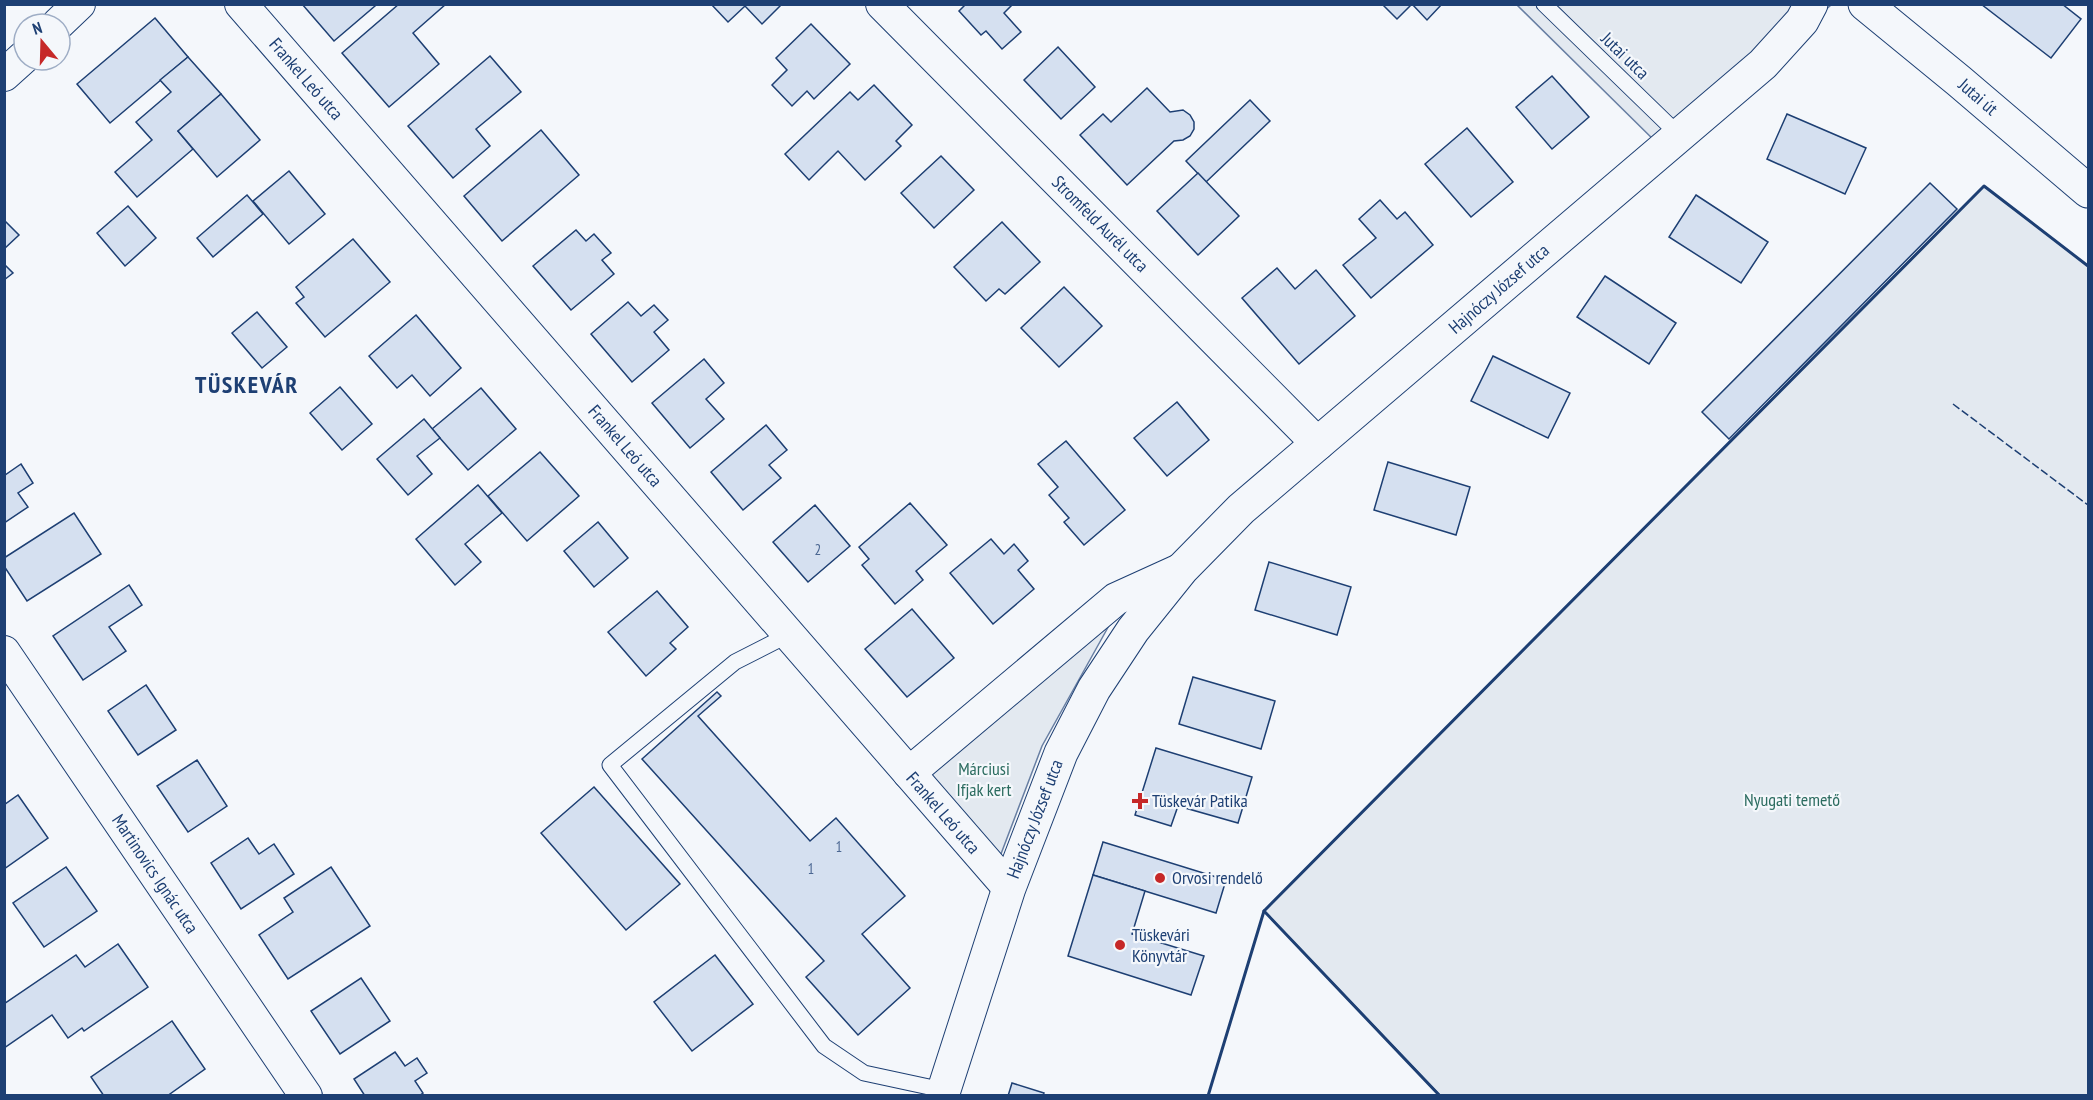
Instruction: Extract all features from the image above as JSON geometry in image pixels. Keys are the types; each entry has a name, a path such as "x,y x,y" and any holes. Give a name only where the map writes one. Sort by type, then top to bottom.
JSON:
{"main road":[{"name":"Hajnóczy József utca","path":"943,1093 1009,888 1061,753 1094,689 1133,630 1182,568 1241,509 1763,64 1802,21 1811,4"},
{"name":"Jutai út","path":"1865,4 2088,191"}],"street":[{"name":"Frankel Leó utca","path":"241,4 1009,888"},
{"name":"Stromfeld Aurél utca","path":"882,4 1318,444"},
{"name":"Hajnóczy József utca","path":"909,773 1116,598 1182,568"},
{"name":"Martinovics Ignác utca","path":"4,652 306,1095"}],"lane":[{"name":"Jutai utca","path":"1544,4 1679,135"},
{"path":"789,635 735,662 610,765 824,1046 864,1073 943,1093"}],"green space":[{"path":"1517,5 1831,5 1663,149"},
{"name":"Nyugati temető","path":"1984,186 2088,266 2088,1095 1440,1095 1264,911"},
{"name":"Márciusi Ifjak kert","path":"1116,613 1042,746 996,867 921,775"}],"building":[{"path":"302,4 373,4 375,6 334,41"},
{"path":"399,4 446,4 413,33 439,64 389,107 342,53"},
{"path":"711,4 782,4 762,24 745,6 728,22"},
{"path":"966,4 1013,4 1004,13 1021,32 1002,49 986,31 981,35 959,11"},
{"path":"1386,4 1412,4 1397,19 1384,6"},
{"path":"1412,4 1442,4 1427,20"},
{"path":"1981,4 2062,4 2081,19 2051,58"},
{"path":"155,18 188,57 110,123 77,84"},
{"path":"811,24 850,64 814,99 807,91 792,106 772,85 787,70 776,58"},
{"path":"1058,47 1095,87 1061,119 1024,80"},
{"path":"490,56 521,92 476,129 490,146 453,178 408,126"},
{"path":"188,57 221,94 178,131 193,149 137,197 115,172 152,140 136,122 171,92 160,80"},
{"path":"1552,76 1589,117 1552,149 1516,107"},
{"path":"874,85 912,125 896,141 901,146 865,180 838,151 809,180 785,154 850,92 858,100"},
{"path":"1147,88 1170,112 1183,110 1190,115 1194,122 1194,129 1190,136 1174,141 1127,185 1080,135 1103,114 1111,122"},
{"path":"221,94 260,140 217,177 178,131"},
{"path":"1250,100 1270,121 1206,182 1186,161"},
{"path":"1787,114 1866,148 1845,194 1767,159"},
{"path":"1467,128 1513,182 1471,217 1425,164"},
{"path":"541,130 579,175 502,241 464,196"},
{"path":"941,156 974,190 934,228 901,193"},
{"path":"289,171 325,214 289,244 253,201"},
{"path":"1198,173 1239,216 1198,255 1157,211"},
{"path":"1930,183 1957,209 1729,439 1702,412"},
{"path":"247,195 263,214 213,257 197,238"},
{"path":"1696,195 1768,242 1741,283 1669,237"},
{"path":"1380,200 1397,219 1405,212 1433,245 1371,298 1343,265 1376,238 1359,219"},
{"path":"128,206 156,238 125,266 97,233"},
{"path":"4,220 19,235 4,249"},
{"path":"1002,222 1040,262 1005,294 999,289 986,301 954,267"},
{"path":"576,230 586,241 594,234 611,253 602,260 614,274 571,310 533,266"},
{"path":"353,239 390,282 325,337 296,303 304,297 296,287"},
{"path":"4,264 13,273 4,280"},
{"path":"1277,268 1295,289 1316,270 1355,316 1299,364 1242,298"},
{"path":"1605,276 1676,323 1649,364 1577,317"},
{"path":"1064,287 1102,326 1059,367 1021,328"},
{"path":"628,302 641,316 654,305 668,320 654,332 669,350 632,382 591,334"},
{"path":"257,312 287,347 262,368 232,333"},
{"path":"416,315 461,368 430,396 412,375 397,388 369,356"},
{"path":"1493,356 1570,393 1548,438 1471,401"},
{"path":"704,359 724,383 706,399 724,419 690,448 652,403"},
{"path":"340,387 372,424 342,450 310,413"},
{"path":"481,388 516,429 468,470 432,429"},
{"path":"1177,402 1209,440 1167,476 1134,438"},
{"path":"424,419 440,438 417,456 432,474 408,495 377,459"},
{"path":"766,425 787,450 769,465 781,478 743,510 711,472"},
{"path":"1066,441 1125,510 1084,545 1064,522 1069,518 1049,495 1058,487 1038,464"},
{"path":"540,452 579,496 527,541 488,496"},
{"path":"1388,462 1470,487 1456,535 1374,510"},
{"path":"21,464 33,483 18,493 28,507 4,523 4,474"},
{"path":"478,485 502,513 465,544 481,562 455,585 416,539"},
{"path":"910,503 947,545 916,571 923,580 895,604 862,565 869,559 859,547"},
{"path":"815,505 850,546 808,582 773,542"},
{"path":"74,513 101,554 27,601 4,566 4,558"},
{"path":"598,522 628,558 594,587 564,551"},
{"path":"991,539 1004,554 1014,544 1028,561 1018,570 1034,589 993,624 950,573"},
{"path":"1269,562 1351,587 1337,635 1255,610"},
{"path":"129,585 142,605 109,627 126,651 83,680 53,636"},
{"path":"657,591 688,627 670,643 676,649 646,676 608,632"},
{"path":"912,609 954,658 907,697 865,649"},
{"path":"1193,677 1275,701 1261,749 1179,724"},
{"path":"146,685 176,730 138,755 108,711"},
{"path":"717,692 721,696 698,716 810,841 836,818 905,896 862,934 910,988 858,1035 806,977 824,961 642,759"},
{"path":"1156,748 1252,777 1238,823 1178,806 1171,826 1135,815"},
{"path":"197,760 227,806 188,832 157,786"},
{"path":"594,787 680,884 626,930 541,833"},
{"path":"18,795 48,838 4,869 4,805"},
{"path":"248,838 259,854 274,844 294,874 241,909 211,863"},
{"name":"Orvosi rendelő","path":"1103,842 1226,880 1216,913 1093,875"},
{"path":"66,867 97,911 44,947 13,903"},
{"path":"331,867 370,926 288,979 259,935 293,912 284,898"},
{"name":"Tüskevári Könyvtár","path":"1093,875 1145,891 1132,934 1204,956 1191,995 1068,956"},
{"path":"118,944 148,987 84,1031 82,1028 68,1038 52,1015 4,1048 4,1004 76,955 85,967"},
{"path":"715,955 753,1004 692,1051 654,1002"},
{"path":"361,978 390,1021 340,1054 311,1011"},
{"path":"172,1021 205,1069 167,1096 104,1096 91,1077"},
{"path":"395,1052 405,1066 417,1058 427,1073 415,1081 423,1093 419,1096 365,1096 354,1079"},
{"path":"1012,1083 1044,1093 1043,1096 1008,1096"}],"fence":[{"path":"1953,404 2088,505"}],"wall":[{"path":"1440,1096 1264,911 1984,186 2088,266"},
{"path":"1208,1096 1264,911"}],"place":[{"name":"Tüskevár Patika","path":"1140,801"},
{"name":"Orvosi rendelő","path":"1160,878"},
{"name":"Tüskevári Könyvtár","path":"1120,945"}],"district":[{"name":"TÜSKEVÁR","path":"247,385"}]}
